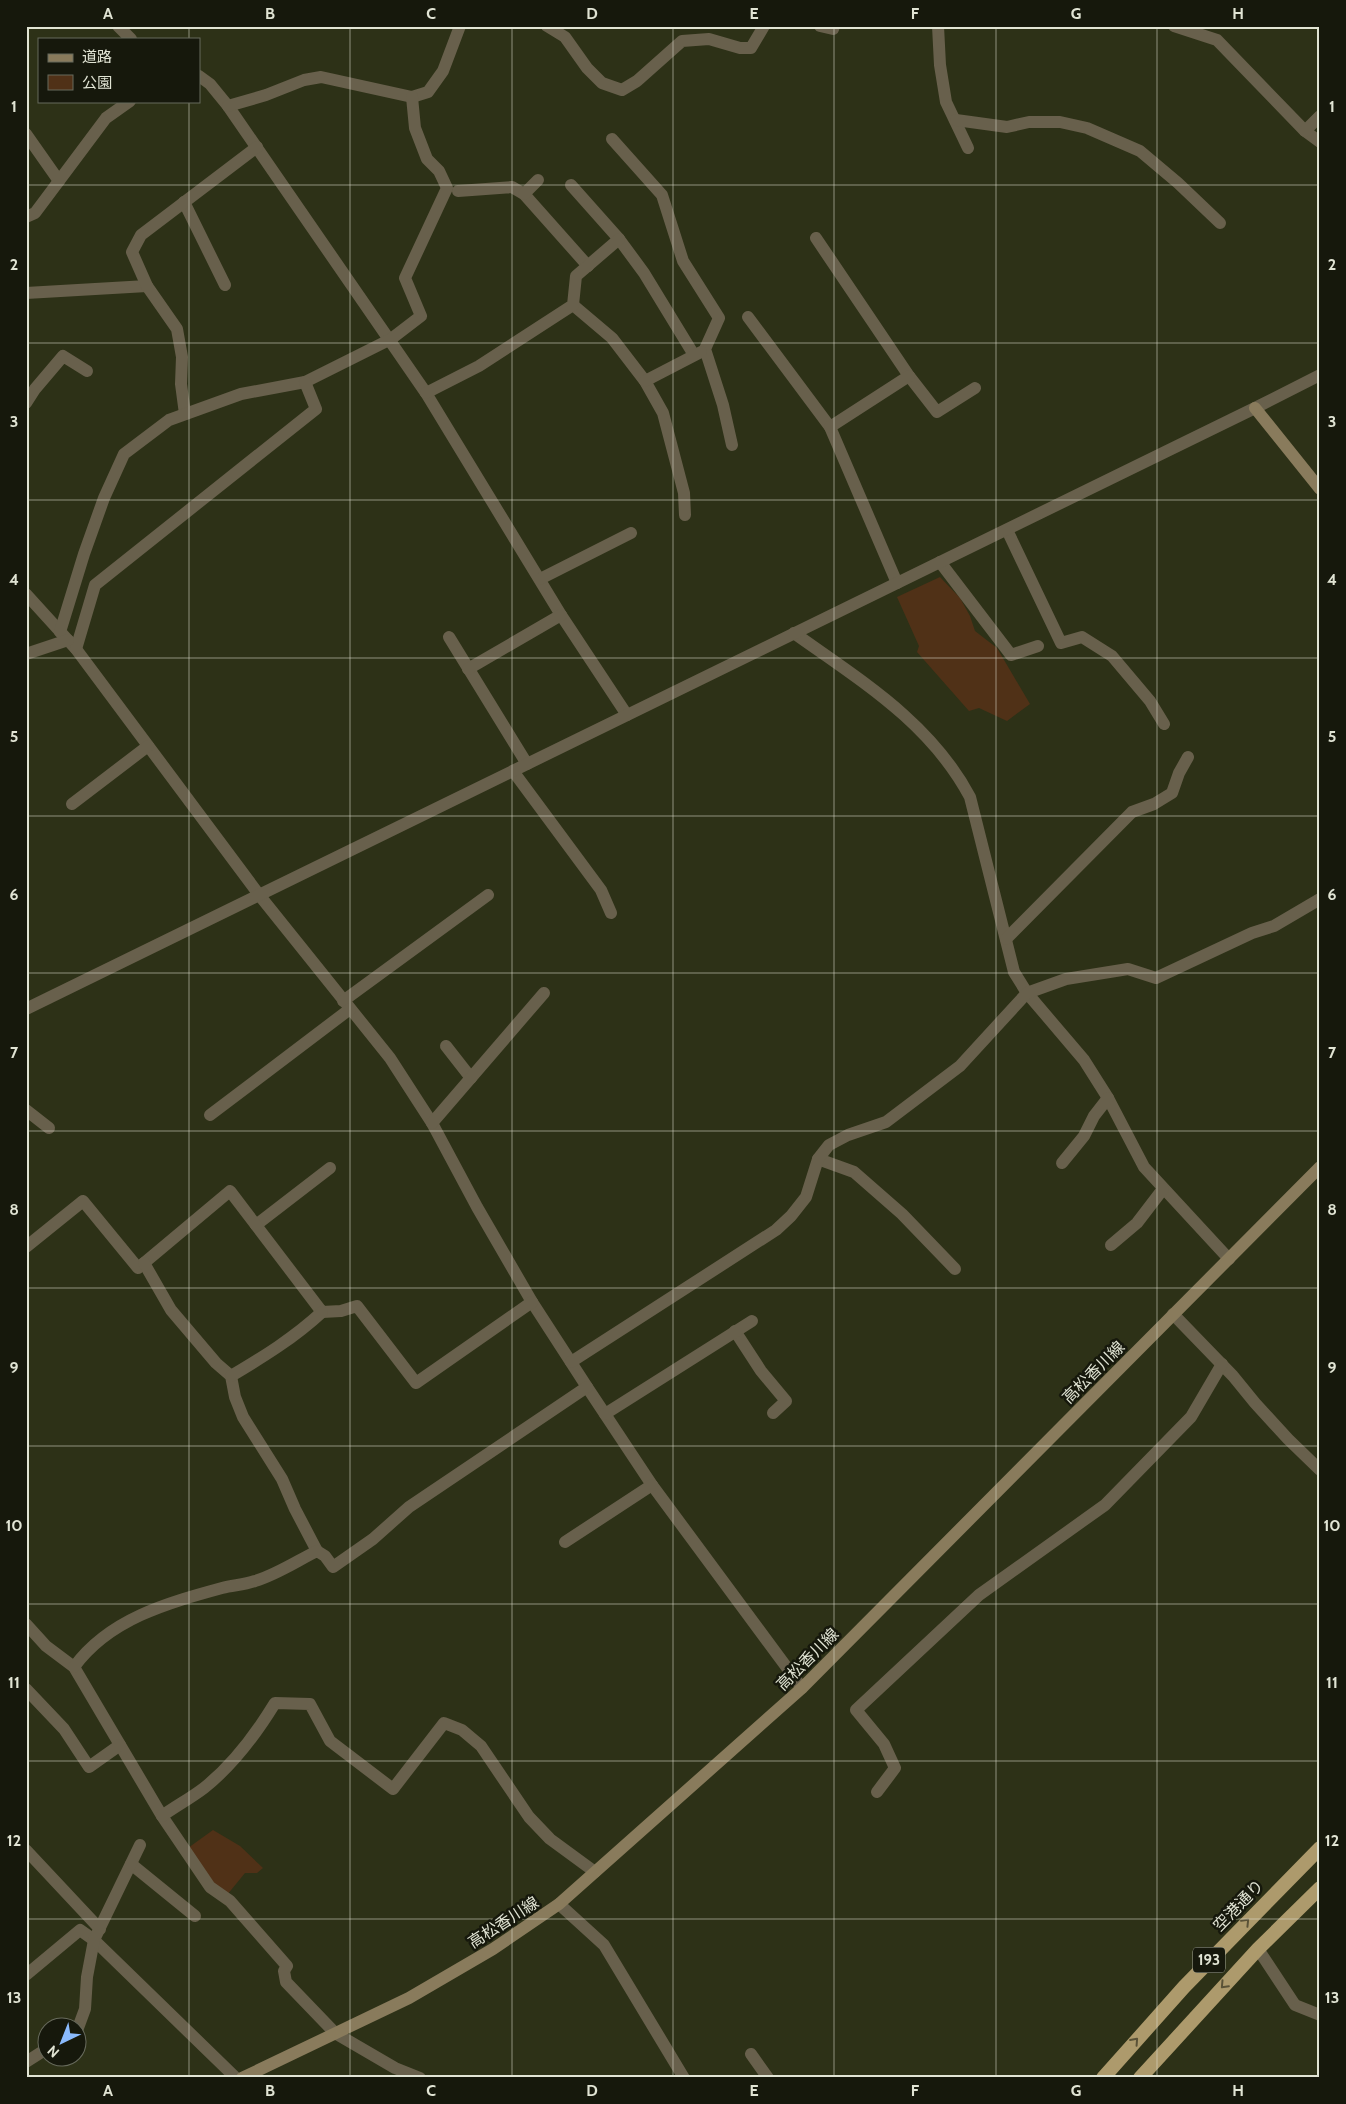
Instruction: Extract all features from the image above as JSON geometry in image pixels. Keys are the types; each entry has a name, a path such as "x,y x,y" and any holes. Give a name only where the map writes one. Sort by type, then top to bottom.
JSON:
{"highway":[{"name":"空港通り","path":"1103,2078 1184,1987 1320,1848"},
{"name":"193","path":"1140,2078 1258,1949 1320,1888"}],"main road":[{"path":"1255,408 1320,489"},
{"name":"高松香川線","path":"242,2078 409,1998 485,1954 559,1904 802,1688 1320,1167"}],"street":[{"path":"118,26 130,38"},
{"path":"228,106 266,95 304,80 321,77 412,97 428,92 443,71 460,26"},
{"path":"547,26 565,37 587,68 602,82 622,90 637,81 682,41 708,39 740,48 751,48 764,26"},
{"path":"820,26 833,29 834,26"},
{"path":"938,26 940,65 946,102 968,148"},
{"path":"1174,26 1217,40 1305,131 1320,142"},
{"path":"200,77 210,84 228,106 391,339 561,615 627,715"},
{"path":"68,640 84,554 104,498 124,454 169,420 241,394 304,382 391,339 421,316 405,278 446,188 439,171 427,159 415,128 412,97"},
{"path":"26,217 35,213 106,118 129,102"},
{"path":"1305,131 1320,116"},
{"path":"956,120 1007,127 1029,122 1060,122 1087,128 1140,151 1178,183 1220,223"},
{"path":"26,134 60,181"},
{"path":"612,139 662,195 682,261 720,318 700,352 645,381"},
{"path":"185,414 181,384 182,356 177,329 147,286 132,252 141,235 257,147"},
{"path":"524,194 538,180"},
{"path":"570,184 619,239 700,352 723,405 732,445"},
{"path":"458,191 512,187 524,194 588,266"},
{"path":"184,202 224,285"},
{"path":"816,238 909,376 937,412 975,388"},
{"path":"574,305 576,276 619,239"},
{"path":"26,292 147,286"},
{"path":"426,393 479,366 574,305"},
{"path":"574,305 612,338 645,381 663,413 684,493 685,515"},
{"path":"748,318 830,427 897,583"},
{"path":"26,403 35,388 63,356 87,371"},
{"path":"26,1009 1320,375"},
{"path":"830,427 909,376"},
{"path":"26,654 68,640 94,585 316,409 304,382"},
{"path":"1007,530 1061,644 1082,637 1112,656 1150,701 1164,724"},
{"path":"540,580 631,534"},
{"path":"940,562 1012,655 1038,646"},
{"path":"26,594 68,640 260,896 346,1006 390,1058 432,1123 477,1207 532,1302 587,1388 652,1485 802,1688"},
{"path":"468,669 561,615"},
{"path":"794,633 899,708 939,750 962,781 970,796 1014,972 1027,993 1084,1060 1108,1098 1144,1167 1229,1259"},
{"path":"449,637 527,764"},
{"path":"72,804 148,746"},
{"path":"1006,939 1132,812 1154,804 1172,794 1179,773 1188,757"},
{"path":"513,771 601,890 611,913"},
{"path":"210,1115 488,895"},
{"path":"571,1362 776,1230 791,1216 806,1197 818,1159 829,1145 848,1135 886,1122 960,1066 1027,993 1066,979 1128,969 1156,978 1252,933 1274,926 1320,899"},
{"path":"432,1123 544,993"},
{"path":"446,1046 471,1078"},
{"path":"1062,1163 1084,1136 1094,1116 1108,1098"},
{"path":"26,1110 49,1128"},
{"path":"818,1159 854,1172 902,1214 955,1269"},
{"path":"256,1225 330,1168"},
{"path":"1111,1245 1137,1223 1163,1189"},
{"path":"26,1247 83,1201 138,1268 230,1191 322,1312"},
{"path":"144,1263 171,1310 216,1363 231,1376 235,1397 244,1417 282,1480 317,1551 325,1556 332,1567 373,1538 409,1507 587,1388"},
{"path":"231,1376 273,1351 322,1312 357,1306 416,1383 532,1302"},
{"path":"1174,1314 1222,1364 1255,1403 1320,1470"},
{"path":"605,1414 752,1321"},
{"path":"735,1331 761,1371 786,1400 773,1413"},
{"path":"877,1792 895,1768 884,1744 856,1710 979,1595 1105,1505 1191,1417 1222,1364"},
{"path":"565,1542 652,1485"},
{"path":"74,1667 84,1652 113,1630 146,1611 224,1588 256,1581 317,1551"},
{"path":"26,1624 46,1646 74,1667 162,1816 210,1887 230,1901 287,1966 284,1971 286,1982 335,2033 392,2073 420,2078"},
{"path":"27,1690 64,1729 89,1767 120,1746"},
{"path":"162,1816 205,1787 237,1756 259,1729 275,1703 310,1704 330,1741 393,1789 444,1723 462,1730 481,1746 529,1818 550,1839 595,1872"},
{"path":"83,2016 85,2010 87,1977 97,1934 140,1845"},
{"path":"26,1850 97,1934 236,2078"},
{"path":"131,1864 195,1916"},
{"path":"559,1904 604,1945 684,2078"},
{"path":"26,1975 80,1930 97,1934"},
{"path":"1258,1949 1295,2004 1320,2015"},
{"path":"26,2062 38,2054"},
{"path":"751,2054 768,2078"}],"green space":[{"path":"940,577 960,598 970,616 975,631 997,648 1030,704 1007,721 979,708 969,711 917,652 919,646 897,597"},
{"path":"213,1830 240,1846 263,1868 257,1873 245,1873 227,1895 210,1882 188,1848"}]}
